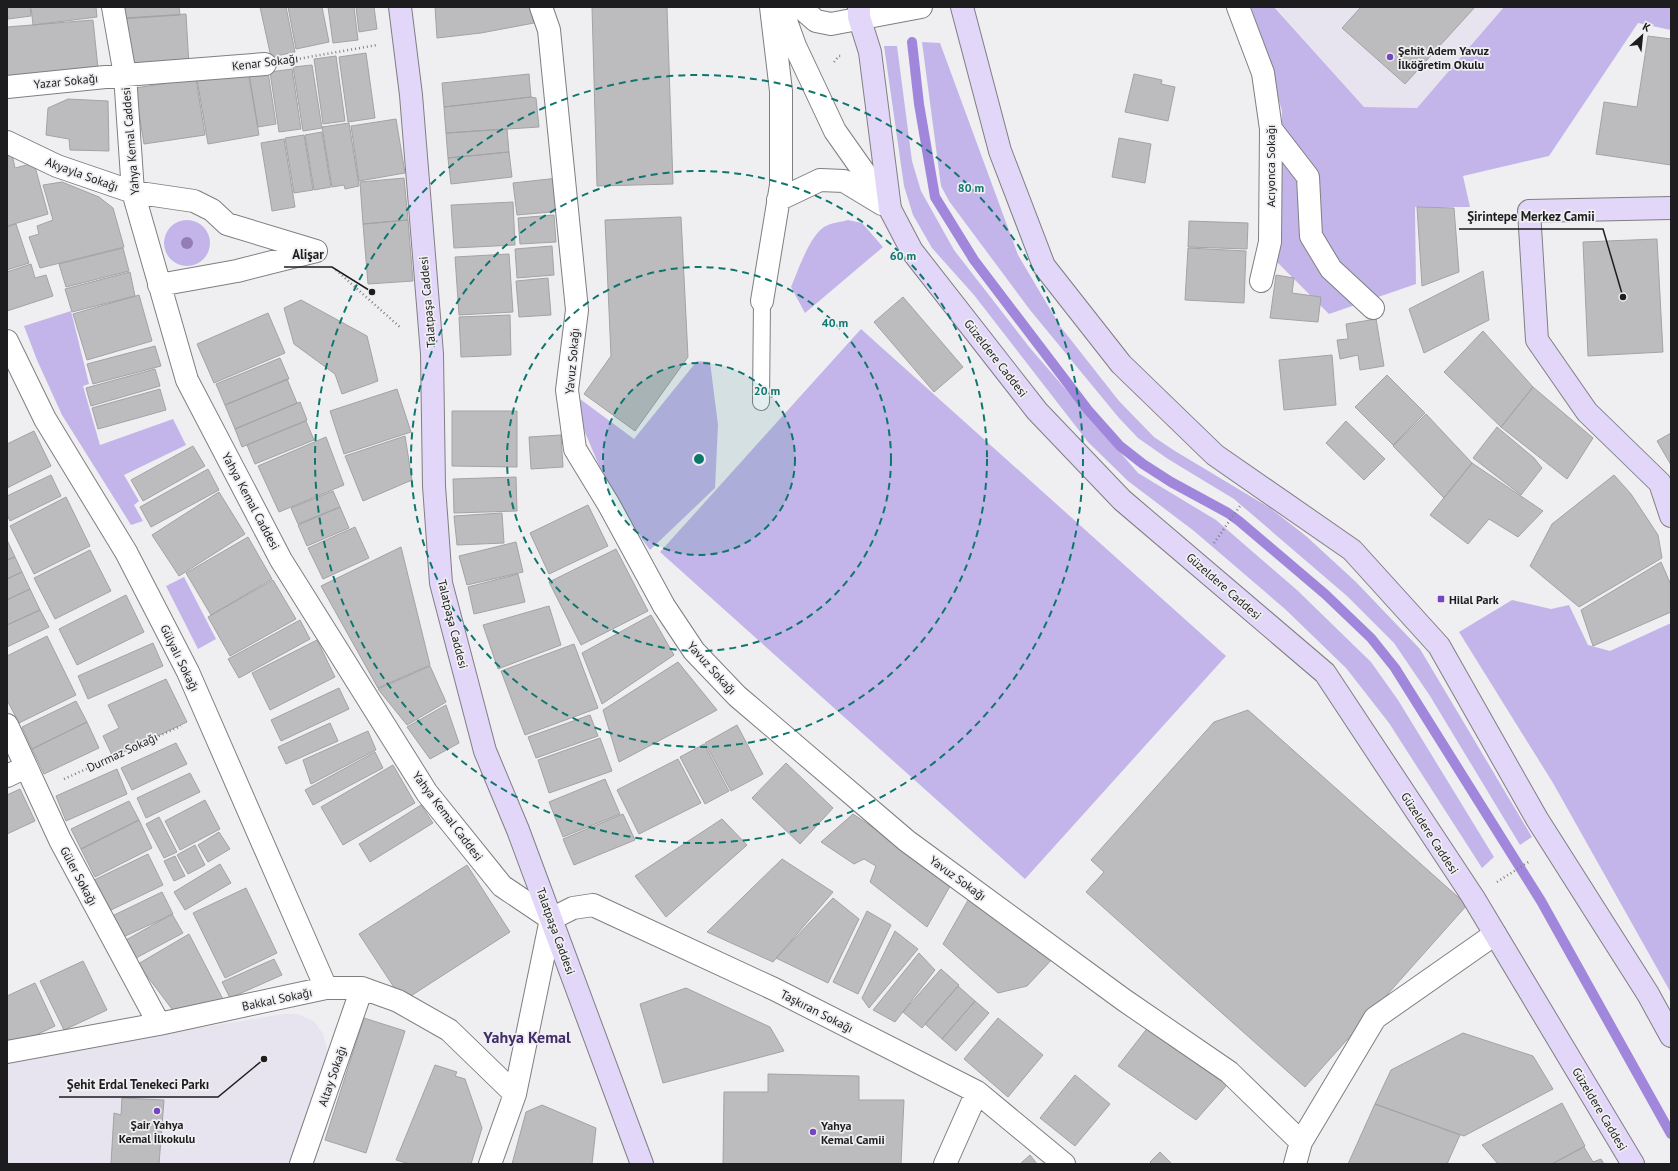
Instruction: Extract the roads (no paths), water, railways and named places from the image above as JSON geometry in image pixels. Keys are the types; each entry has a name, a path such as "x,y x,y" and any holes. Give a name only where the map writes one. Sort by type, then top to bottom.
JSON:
{"main road":[{"name":"Talatpaşa Caddesi","path":"400,7 412,102 432,354 434,486 441,583 485,751 518,830 642,1164"},
{"path":"962,7 1000,151 1044,266 1121,364 1215,455 1352,550 1439,646 1537,819 1648,994 1671,1036"},
{"name":"Güzeldere Caddesi","path":"859,12 870,52 890,209 912,251 1037,411 1122,500 1325,673 1473,897 1633,1164"},
{"path":"1671,208 1529,211 1537,340 1587,412 1666,487 1671,516"}],"street":[{"name":"Yahya Kemal Caddesi","path":"113,7 125,75 133,192 187,380 285,566 427,792 502,886 551,918"},
{"name":"Yavuz Sokağı","path":"542,7 549,30 577,310 567,390 575,449 609,505 664,606 694,651 737,696 907,841 1124,1000 1229,1072 1301,1142"},
{"path":"762,301 781,185 781,92 771,7"},
{"path":"781,7 795,46 835,131 890,209"},
{"path":"800,7 816,21 831,24 859,12 921,7"},
{"name":"Acıyonca Sokağı","path":"1238,7 1263,73 1271,129 1270,242 1261,281"},
{"name":"Kenar Sokağı","path":"125,75 265,64"},
{"name":"Yazar Sokağı","path":"7,87 125,75"},
{"path":"1271,129 1308,177 1311,236 1331,269 1373,308"},
{"name":"Akyayla Sokağı","path":"7,142 57,166 133,192 194,201 212,210 227,224 316,251 237,271 159,285"},
{"path":"778,200 820,180 844,181 890,209"},
{"name":"Gülyalı Sokağı","path":"7,341 45,419 126,552 188,672 326,988"},
{"name":"Güler Sokağı","path":"7,725 60,840 159,1024"},
{"path":"7,776 26,767"},
{"name":"Taşkıran Sokağı","path":"551,918 573,908 593,905 774,989 976,1092 1064,1164"},
{"path":"490,1164 515,1094 551,918"},
{"path":"1295,1164 1301,1142 1375,1018 1495,934"},
{"name":"Bakkal Sokağı","path":"7,1052 159,1024 326,988 362,988 398,1001 448,1030 515,1094"},
{"name":"Altay Sokağı","path":"301,1164 362,988"},
{"path":"945,1164 976,1092"}],"lane":[{"path":"761,402 762,301"}],"waterway":[{"path":"912,42 919,104 935,197 974,260 1088,410 1120,446 1143,464 1171,482 1228,513 1239,521 1325,594 1371,638 1395,668 1541,901 1671,1134"}],"place":[{"name":"Şehit Adem Yavuz İlköğretim Okulu","path":"1390,57"},
{"name":"Alişar","path":"372,292"},
{"name":"Şirintepe Merkez Camii","path":"1623,297"},
{"name":"Hilal Park","path":"1441,599"},
{"name":"Şehit Erdal Tenekeci Parkı","path":"264,1059"},
{"name":"Şair Yahya Kemal İlkokulu","path":"157,1111"},
{"name":"Yahya Kemal Camii","path":"813,1132"}],"district":[{"name":"Yahya Kemal","path":"527,1037"}]}
